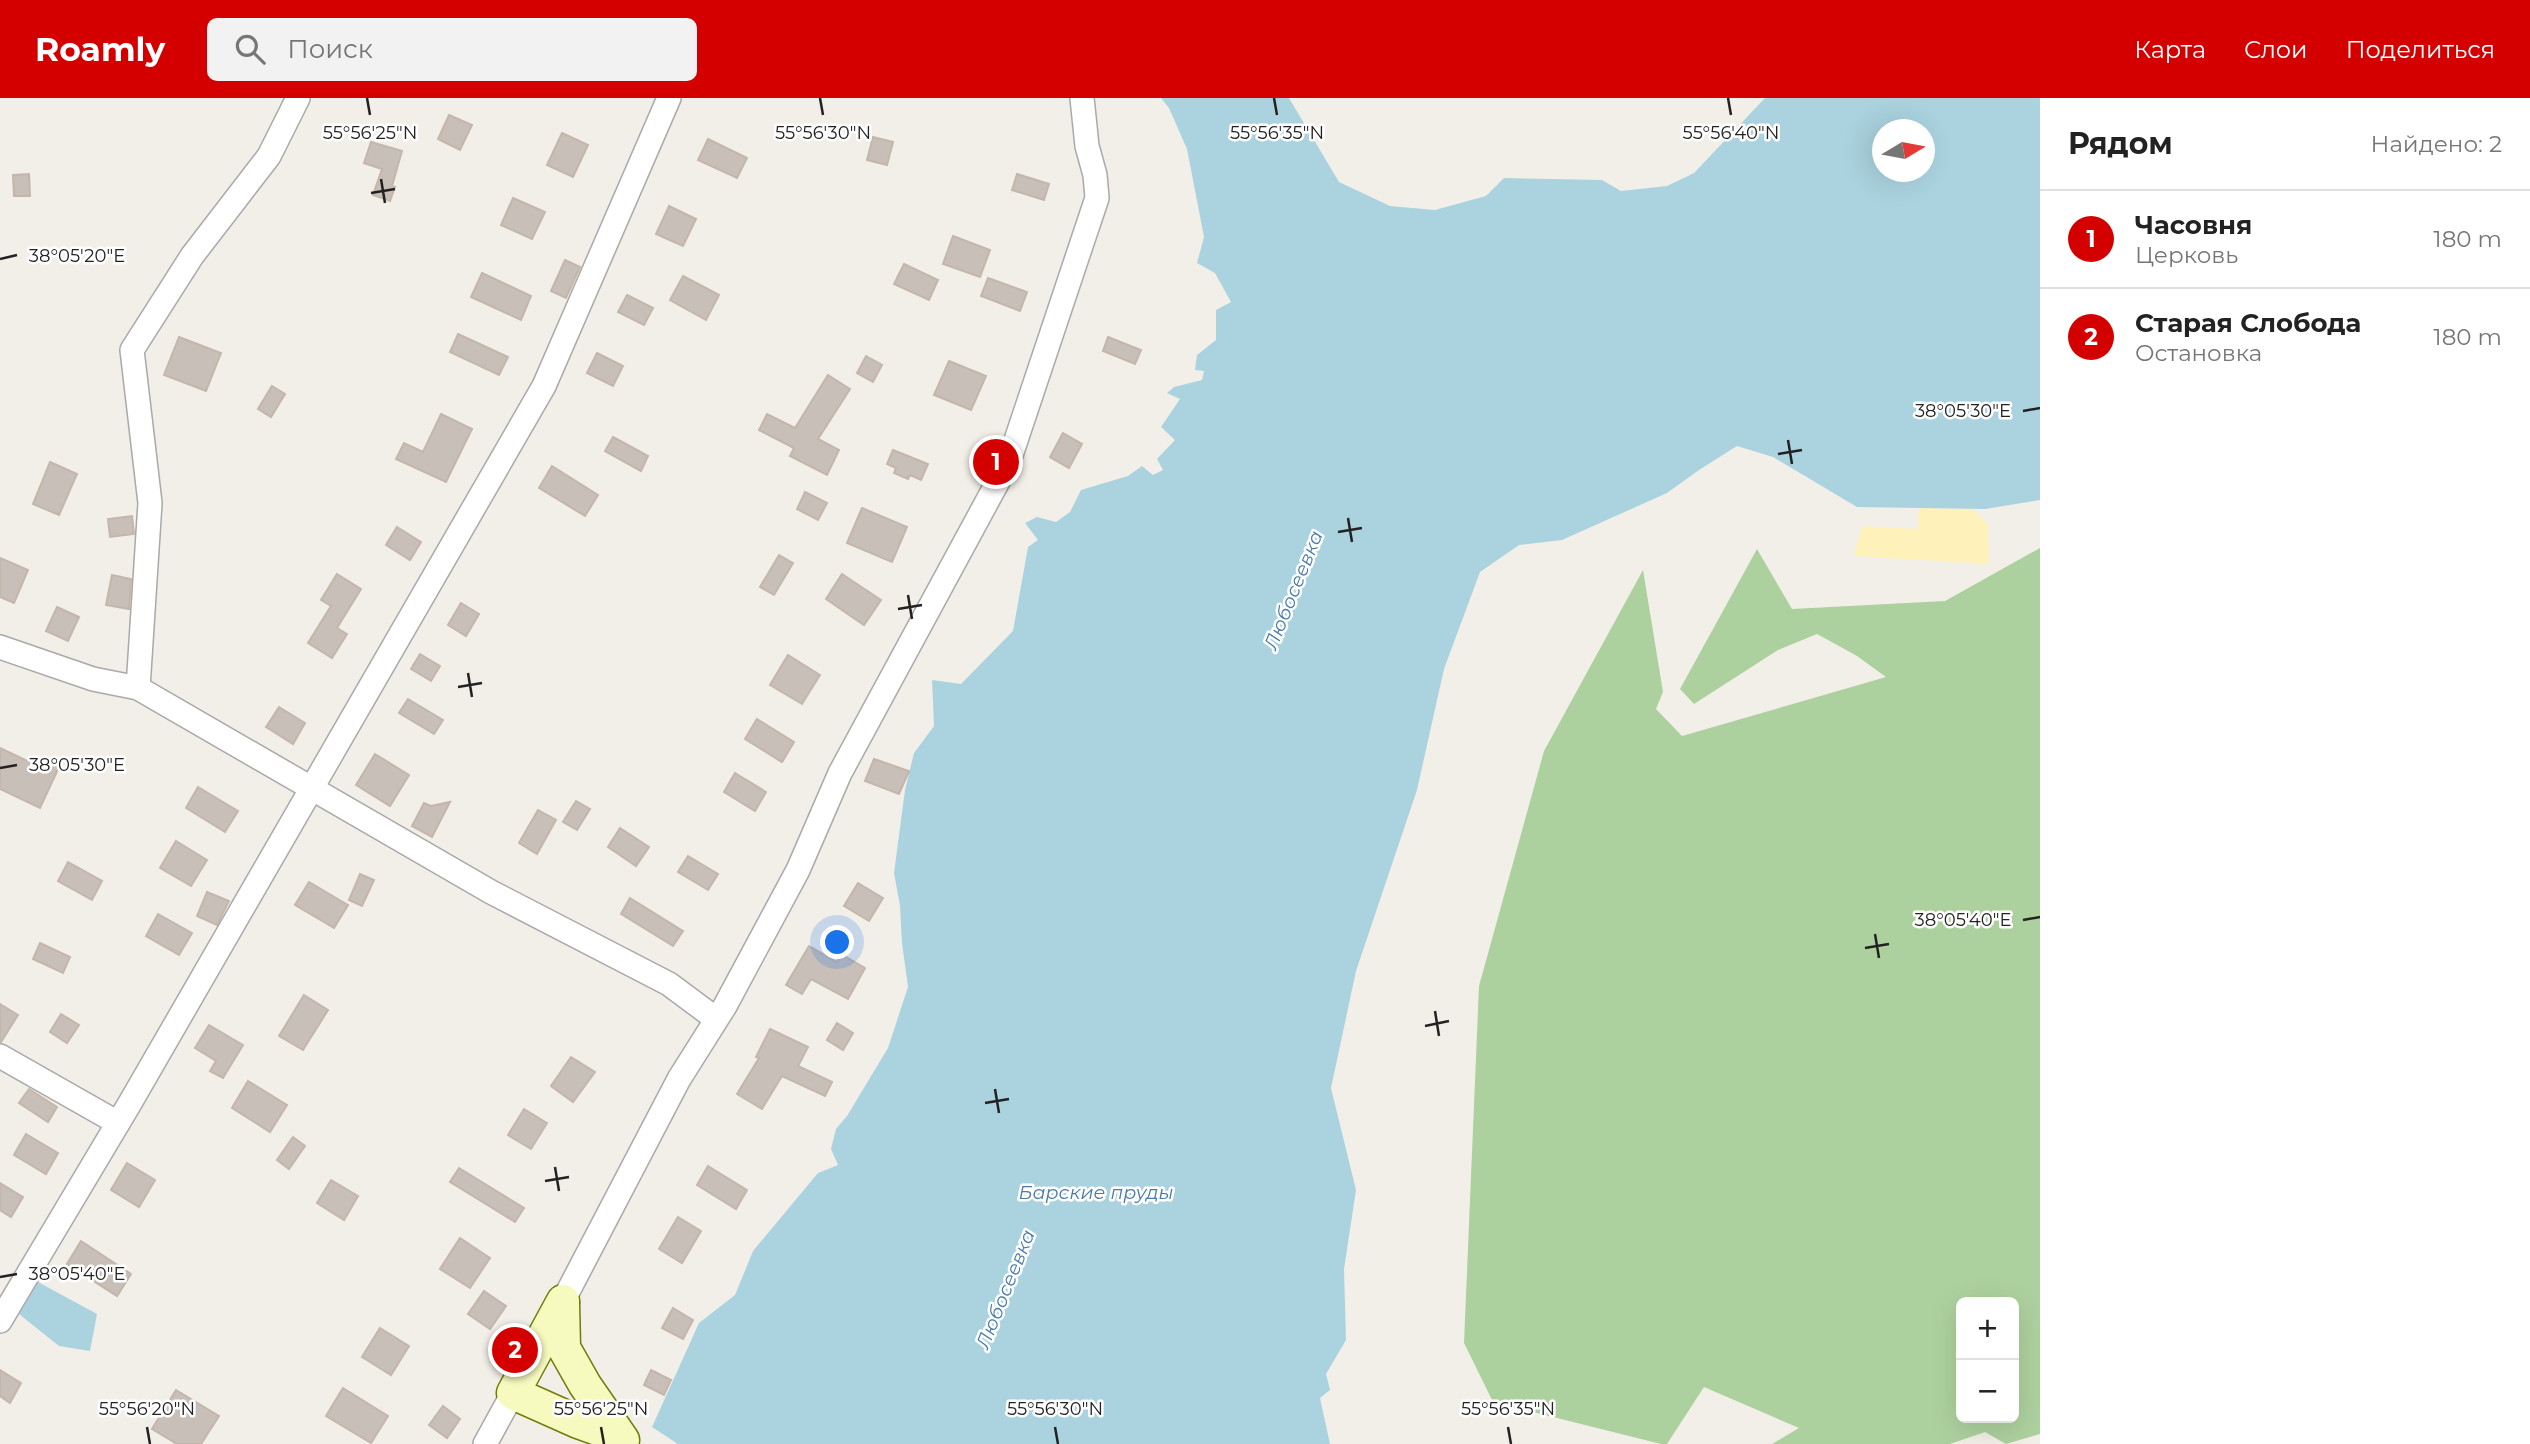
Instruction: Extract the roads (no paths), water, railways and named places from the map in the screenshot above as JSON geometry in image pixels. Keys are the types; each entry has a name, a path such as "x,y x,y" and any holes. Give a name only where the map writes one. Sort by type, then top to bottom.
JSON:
{"street":[{"path":"138,688 150,503 132,351 192,256 268,156 298,98"},
{"path":"0,1321 312,790 544,386 669,98"},
{"path":"485,1444 513,1393 551,1348 563,1301 679,1079 716,1019 798,870 839,773 1009,461 1097,198 1095,175 1087,146 1082,98"},
{"path":"0,647 93,679 138,688 491,892 669,984 716,1019"},
{"path":"0,1056 118,1123"},
{"path":"551,1348 585,1385 623,1440"},
{"path":"513,1393 623,1440"}],"water":[{"name":"Барские пруды","path":"1161,98 1289,98 1339,182 1390,206 1435,210 1486,196 1504,178 1602,180 1621,191 1667,186 1694,173 1765,98 2040,98 2040,500 1985,509 1857,507 1773,457 1737,446 1667,493 1562,540 1519,545 1480,572 1444,669 1417,790 1356,971 1331,1088 1356,1190 1344,1269 1346,1340 1326,1374 1330,1390 1320,1398 1330,1444 678,1444 652,1427 699,1323 735,1295 753,1251 818,1173 838,1165 831,1149 836,1129 847,1116 888,1048 908,987 894,873 905,790 914,753 934,726 932,680 961,684 1013,631 1028,547 1038,540 1025,523 1037,517 1056,522 1070,512 1081,490 1128,476 1142,466 1153,475 1163,470 1157,459 1175,440 1161,427 1180,399 1167,393 1174,387 1202,380 1204,371 1195,370 1197,355 1216,340 1216,310 1231,302 1215,273 1197,263 1204,237 1187,149 1169,108"},
{"path":"38,1282 97,1314 90,1351 59,1346 19,1314"}],"place":[{"name":"Часовня","path":"996,462"},
{"name":"Старая Слобода","path":"515,1350"}],"water label":[{"name":"Любосеевка","path":"1293,590"},
{"name":"Любосеевка","path":"1005,1289"}]}
